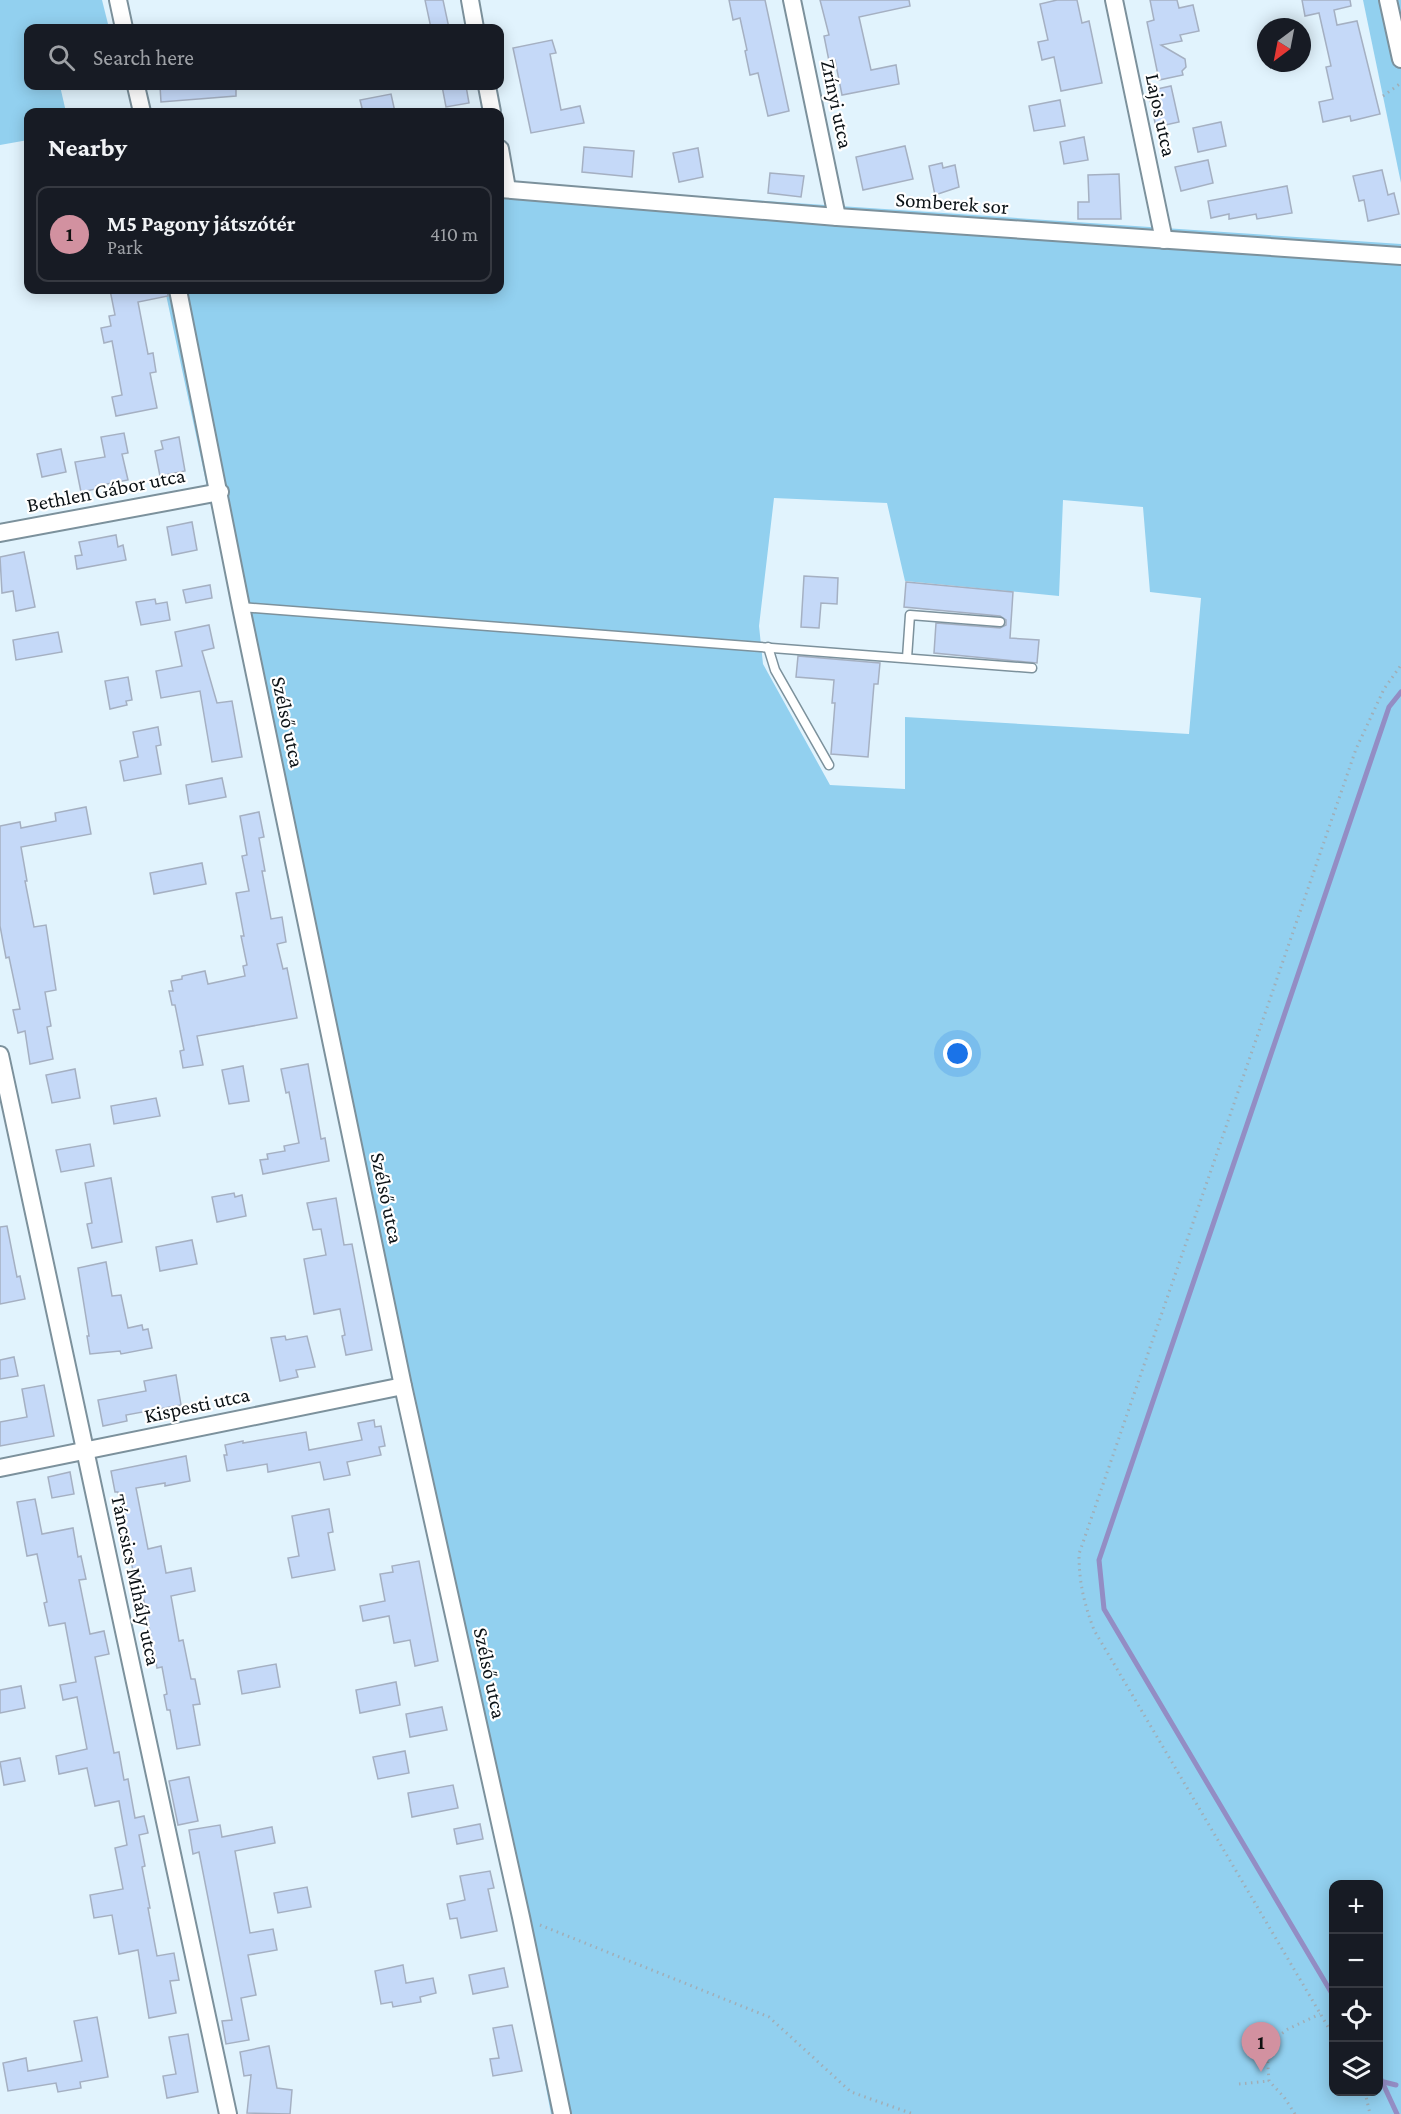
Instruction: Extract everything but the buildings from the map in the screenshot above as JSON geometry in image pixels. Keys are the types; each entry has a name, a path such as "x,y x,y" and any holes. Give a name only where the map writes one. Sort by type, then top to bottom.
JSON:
{"street":[{"path":"118,0 123,24"},
{"path":"470,0 474,24"},
{"name":"Zrínyi utca","path":"792,0 837,217"},
{"name":"Lajos utca","path":"1114,0 1164,240"},
{"path":"1388,0 1401,60"},
{"path":"137,90 141,108"},
{"path":"488,90 491,108"},
{"name":"Somberek sor","path":"504,189 837,217 1401,256"},
{"name":"Szélső utca","path":"179,294 403,1386 521,1917 562,2114"},
{"name":"Bethlen Gábor utca","path":"0,533 220,492"},
{"name":"Táncsics Mihály utca","path":"0,1055 228,2114"},
{"name":"Kispesti utca","path":"0,1468 403,1386"}],"lane":[{"path":"242,607 1032,668"},
{"path":"907,658 910,615 1000,622"},
{"path":"768,647 775,670 829,765"}],"path":[{"path":"1383,96 1401,83"},
{"path":"1329,2029 1094,1630 1083,1599 1079,1577 1079,1554 1356,749 1384,688 1401,665"},
{"path":"521,1917 769,2017 851,2092 914,2114"},
{"path":"1295,2114 1284,2097 1269,2081 1267,2052 1273,2040 1288,2029 1320,2014"},
{"path":"1239,2084 1269,2081"},
{"path":"1366,2096 1370,2114"}],"shaded area":[{"path":"0,0 102,0 108,24 24,24 24,90 61,90 65,108 24,108 24,141 0,145"},
{"path":"1363,0 1401,0 1401,183"},
{"path":"504,183 1401,244 1401,2114 551,2114 524,1970 166,294 504,294","holes":["774,498 887,503 905,581 1059,596 1063,500 1143,507 1150,592 1201,598 1189,734 905,717 905,789 830,785 763,664 759,626"]}],"waterway":[{"path":"1329,1989 1104,1609 1099,1560 1389,707 1401,692"},
{"path":"1384,2082 1396,2085"},
{"path":"1383,2084 1397,2114"}],"place":[{"name":"M5 Pagony játszótér","path":"1261,2072"}]}
